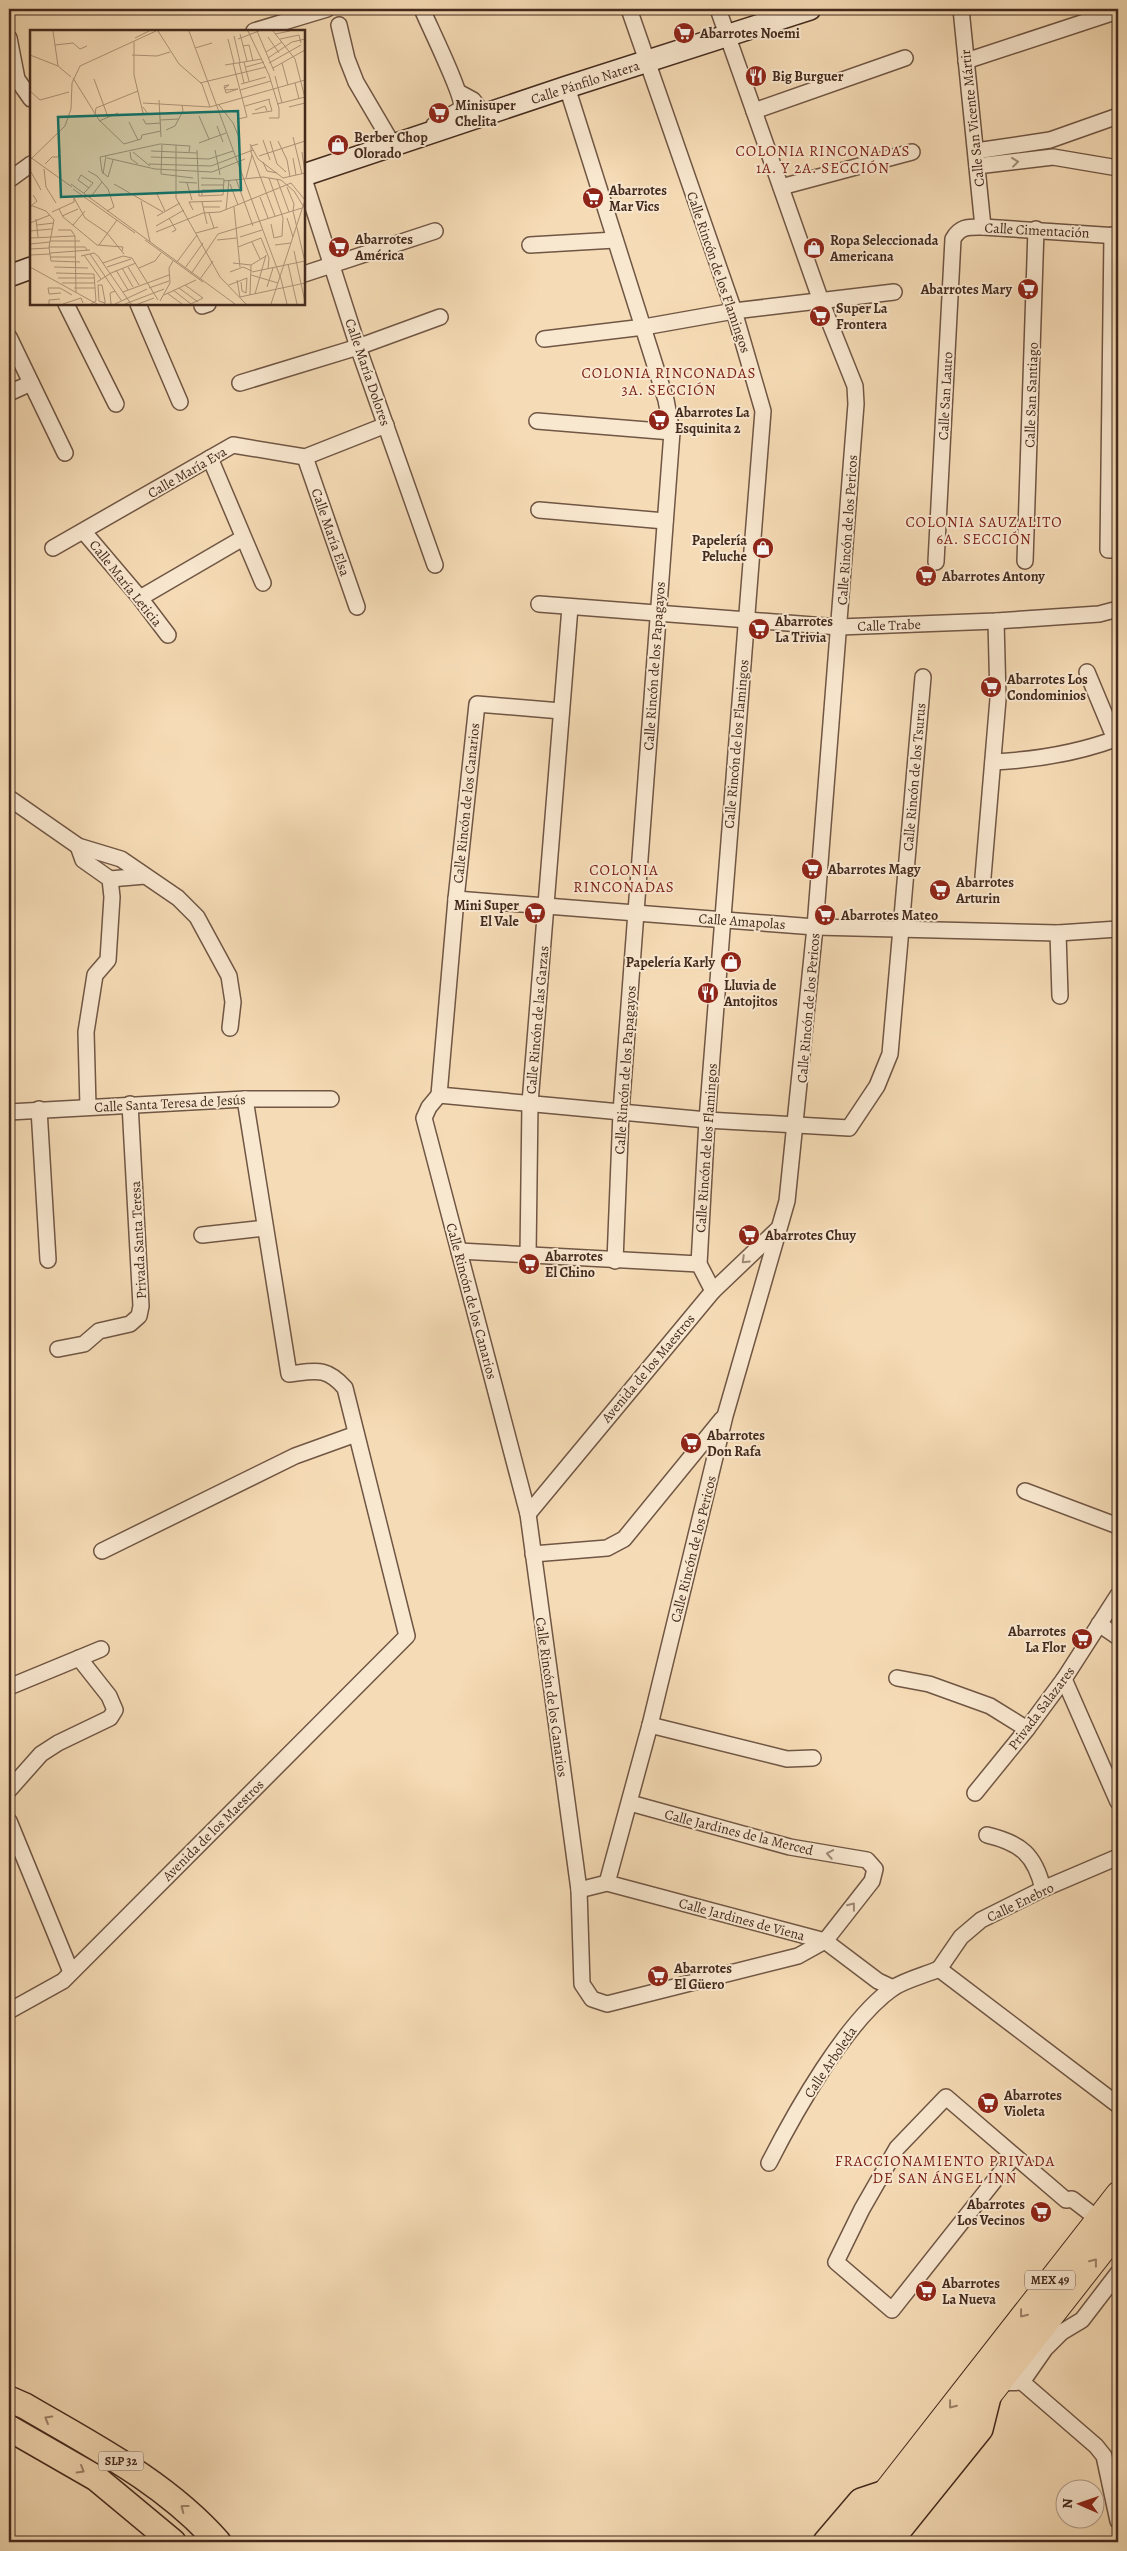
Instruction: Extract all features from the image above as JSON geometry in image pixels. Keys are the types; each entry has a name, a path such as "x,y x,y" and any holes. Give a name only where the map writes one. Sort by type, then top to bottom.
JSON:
{"highway":[{"path":"888,2542 950,2469 980,2429 1003,2387"},
{"name":"SLP 32","path":"9,2399 25,2406 122,2462 191,2513 218,2542"},
{"name":"SLP 32","path":"9,2428 96,2478 173,2542"},
{"path":"826,2542 861,2501 882,2494"}],"main road":[{"name":"Calle Pánfilo Natera","path":"305,172 810,9"},
{"path":"9,276 30,268"},
{"name":"MEX 49","path":"869,2542 1052,2331 1118,2194"},
{"name":"MEX 49","path":"846,2542 882,2494 1103,2226"}],"street":[{"path":"257,30 327,9"},
{"path":"422,9 442,58 460,93 461,109 435,122 430,133"},
{"name":"Calle Rincón de los Flamingos","path":"629,9 734,311 763,411 722,920 707,1120 699,1264"},
{"name":"Calle Rincón de los Pericos","path":"607,1884 650,1725 725,1416 777,1230 787,1201 797,1126 815,927 856,404 854,386 821,301 718,9"},
{"name":"Calle San Vicente Mártir","path":"961,9 983,227"},
{"path":"966,62 1118,10"},
{"path":"339,25 347,59 356,82 393,145"},
{"path":"9,38 17,79 30,98"},
{"path":"754,112 905,58"},
{"name":"Calle Rincón de los Papagayos","path":"567,87 644,327 666,400 672,432 621,1112 615,1261"},
{"path":"460,93 473,100 479,116"},
{"path":"976,151 1050,140 1118,116"},
{"path":"1050,140 1053,157"},
{"path":"781,186 912,152"},
{"path":"977,166 1053,157 1118,168"},
{"path":"9,180 30,165"},
{"name":"Calle María Dolores","path":"305,172 358,347 435,565"},
{"name":"Calle Cimentación","path":"957,231 964,228 983,227 1115,235"},
{"name":"Calle San Santiago","path":"1025,561 1036,229"},
{"path":"305,274 435,231"},
{"name":"Calle San Lauro","path":"936,562 953,239 957,231"},
{"path":"1115,235 1108,550 1118,550"},
{"path":"530,245 615,240"},
{"path":"544,339 644,327 734,311 894,292"},
{"path":"66,305 116,404"},
{"path":"138,305 180,402"},
{"path":"240,384 358,347 440,317"},
{"path":"9,337 65,453"},
{"path":"9,393 31,383"},
{"path":"537,421 672,432"},
{"path":"305,458 386,425"},
{"name":"Calle María Eva","path":"53,548 84,532 233,445 305,458"},
{"path":"210,458 264,583"},
{"name":"Calle María Elsa","path":"305,458 357,607"},
{"path":"539,510 665,521"},
{"name":"Calle María Leticia","path":"84,532 140,598 168,635"},
{"path":"140,598 243,538"},
{"name":"Calle Trabe","path":"539,604 839,627 996,622 1099,614 1118,609"},
{"name":"Calle Rincón de las Garzas","path":"528,1255 530,1103 570,607"},
{"path":"983,877 998,699 996,622"},
{"path":"993,762 1028,760 1095,747 1117,738 1087,672"},
{"name":"Calle Rincón de los Tsurus","path":"797,1126 849,1128 877,1086 890,1054 923,677"},
{"name":"Calle Rincón de los Canarios","path":"561,711 477,704 456,899 439,1095 429,1107 424,1118 528,1514 579,1890 582,1984 592,1999 607,2004 798,1956 825,1941"},
{"path":"9,798 78,846 121,860 178,898 197,917 229,976 234,1002 230,1028"},
{"path":"78,846 83,860 110,879 145,876"},
{"path":"88,1107 86,1032 95,975 108,960 112,897 110,879"},
{"name":"Calle Amapolas","path":"456,899 815,927 1058,933 1118,929"},
{"path":"1058,933 1060,996"},
{"path":"439,1095 707,1120 797,1126"},
{"path":"102,1551 295,1456 356,1434 345,1388 336,1377 324,1371 289,1374 244,1099"},
{"name":"Calle Santa Teresa de Jesús","path":"9,1112 244,1099 331,1099"},
{"name":"Privada Santa Teresa","path":"58,1349 84,1344 99,1331 130,1324 138,1316 142,1306 130,1104"},
{"path":"39,1109 48,1260"},
{"path":"202,1235 265,1228"},
{"name":"Avenida de los Maestros","path":"528,1514 713,1291 777,1230"},
{"path":"459,1251 615,1261 699,1264 713,1291"},
{"path":"533,1554 607,1548 624,1539 725,1416"},
{"name":"Avenida de los Maestros","path":"9,2011 63,1981 407,1636 356,1434"},
{"path":"1025,1491 1118,1526"},
{"name":"Privada Salazares","path":"975,1793 1028,1729 1064,1679 1118,1595"},
{"path":"1099,1624 1118,1637"},
{"path":"9,1687 101,1649"},
{"path":"9,1790 42,1754 58,1743 110,1718 115,1710 109,1696 78,1658"},
{"path":"898,1678 929,1684 990,1706 1028,1729"},
{"path":"1064,1679 1118,1802"},
{"path":"650,1725 787,1759 813,1758"},
{"name":"Calle Jardines de la Merced","path":"630,1803 790,1847 867,1860 875,1869 872,1881 825,1941"},
{"path":"9,1821 15,1851 71,1972"},
{"path":"987,1835 1003,1839 1025,1851 1038,1871 1043,1889"},
{"name":"Calle Enebro","path":"939,1970 961,1937 981,1920 1043,1889 1118,1857"},
{"name":"Calle Jardines de Viena","path":"579,1890 607,1884 825,1941 878,1981 893,1988"},
{"path":"939,1970 1118,2105"},
{"name":"Calle Arboleda","path":"769,2163 788,2126 852,2026 893,1988 939,1970"},
{"path":"1014,2156 892,2310 836,2262 862,2209 897,2148 946,2097 1072,2205 1103,2226"},
{"path":"1052,2331 1082,2320 1118,2273"},
{"path":"1003,2387 1096,2446 1104,2456 1118,2521"}],"place":[{"name":"Abarrotes Noemi","path":"684,33"},
{"name":"Big Burguer","path":"756,76"},
{"name":"Minisuper Chelita","path":"439,113"},
{"name":"Berber Chop Olorado","path":"338,145"},
{"name":"Abarrotes Mar Vics","path":"593,198"},
{"name":"Abarrotes América","path":"339,247"},
{"name":"Ropa Seleccionada Americana","path":"814,248"},
{"name":"Abarrotes Mary","path":"1028,289"},
{"name":"Super La Frontera","path":"820,316"},
{"name":"Abarrotes La Esquinita 2","path":"659,420"},
{"name":"Papelería Peluche","path":"763,548"},
{"name":"Abarrotes Antony","path":"926,576"},
{"name":"Abarrotes La Trivia","path":"759,629"},
{"name":"Abarrotes Los Condominios","path":"991,687"},
{"name":"Abarrotes Magy","path":"812,869"},
{"name":"Abarrotes Arturin","path":"940,890"},
{"name":"Mini Super El Vale","path":"535,913"},
{"name":"Abarrotes Mateo","path":"825,915"},
{"name":"Papelería Karly","path":"731,962"},
{"name":"Lluvia de Antojitos","path":"708,993"},
{"name":"Abarrotes Chuy","path":"749,1235"},
{"name":"Abarrotes El Chino","path":"529,1264"},
{"name":"Abarrotes Don Rafa","path":"691,1443"},
{"name":"Abarrotes La Flor","path":"1082,1639"},
{"name":"Abarrotes El Güero","path":"658,1976"},
{"name":"Abarrotes Violeta","path":"988,2103"},
{"name":"Abarrotes Los Vecinos","path":"1041,2212"},
{"name":"Abarrotes La Nueva","path":"926,2291"}],"district":[{"name":"COLONIA RINCONADAS 1A. Y 2A. SECCIÓN","path":"823,160"},
{"name":"COLONIA RINCONADAS 3A. SECCIÓN","path":"669,382"},
{"name":"COLONIA SAUZALITO 6A. SECCIÓN","path":"984,530"},
{"name":"COLONIA RINCONADAS","path":"624,878"},
{"name":"FRACCIONAMIENTO PRIVADA DE SAN ÁNGEL INN","path":"945,2170"}]}
